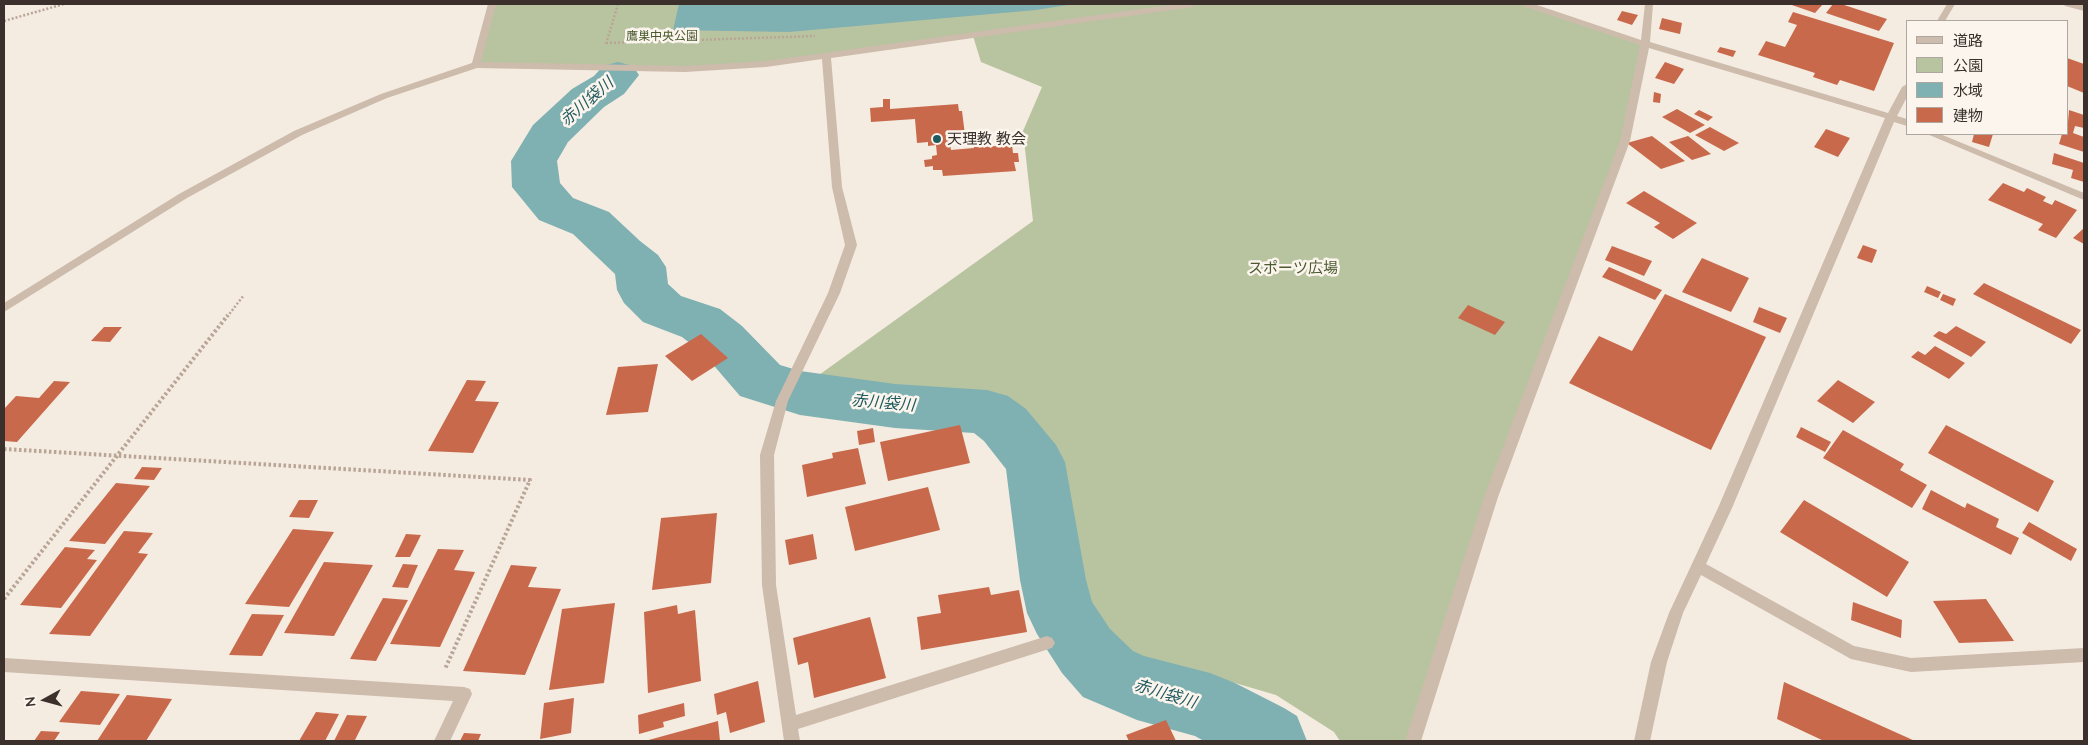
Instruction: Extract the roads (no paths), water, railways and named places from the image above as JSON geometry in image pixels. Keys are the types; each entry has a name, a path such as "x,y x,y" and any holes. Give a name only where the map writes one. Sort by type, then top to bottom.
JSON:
{"street":[{"path":"476,65 492,4"},
{"path":"4,308 183,196 298,133 384,96 476,65 563,65 685,69 766,64 1192,4"},
{"path":"1526,4 1645,44 1906,123"},
{"path":"1414,741 1491,497 1625,141 1645,44 1649,4"},
{"path":"1942,20 1951,4"},
{"path":"2068,4 2084,8"},
{"path":"792,741 769,575 767,455 782,401 834,293 851,245 837,187 826,56"},
{"path":"1642,741 1659,662 1676,613 1699,567 1891,117 1906,89"},
{"path":"1934,135 2084,197"},
{"path":"1699,567 1851,652 1911,665 2084,655"},
{"path":"790,724 1047,643"},
{"path":"4,664 464,694 442,741"}],"water":[{"path":"679,4 1074,4 1036,10 789,32 673,30"}],"waterway":[{"name":"赤川袋川","path":"618,75 609,85 588,98 549,135 534,161 536,187 556,209 591,223 622,253 640,267 643,290 662,309 701,323 723,340 760,381 800,393 842,399 895,406 987,412 1005,425 1035,462 1053,580 1061,613 1086,651 1108,674 1137,687 1210,707 1258,732 1271,741"}],"place":[{"name":"天理教 教会","path":"937,139"}],"park label":[{"name":"鷹巣中央公園","path":"662,36"},
{"name":"スポーツ広場","path":"1293,268"}]}
